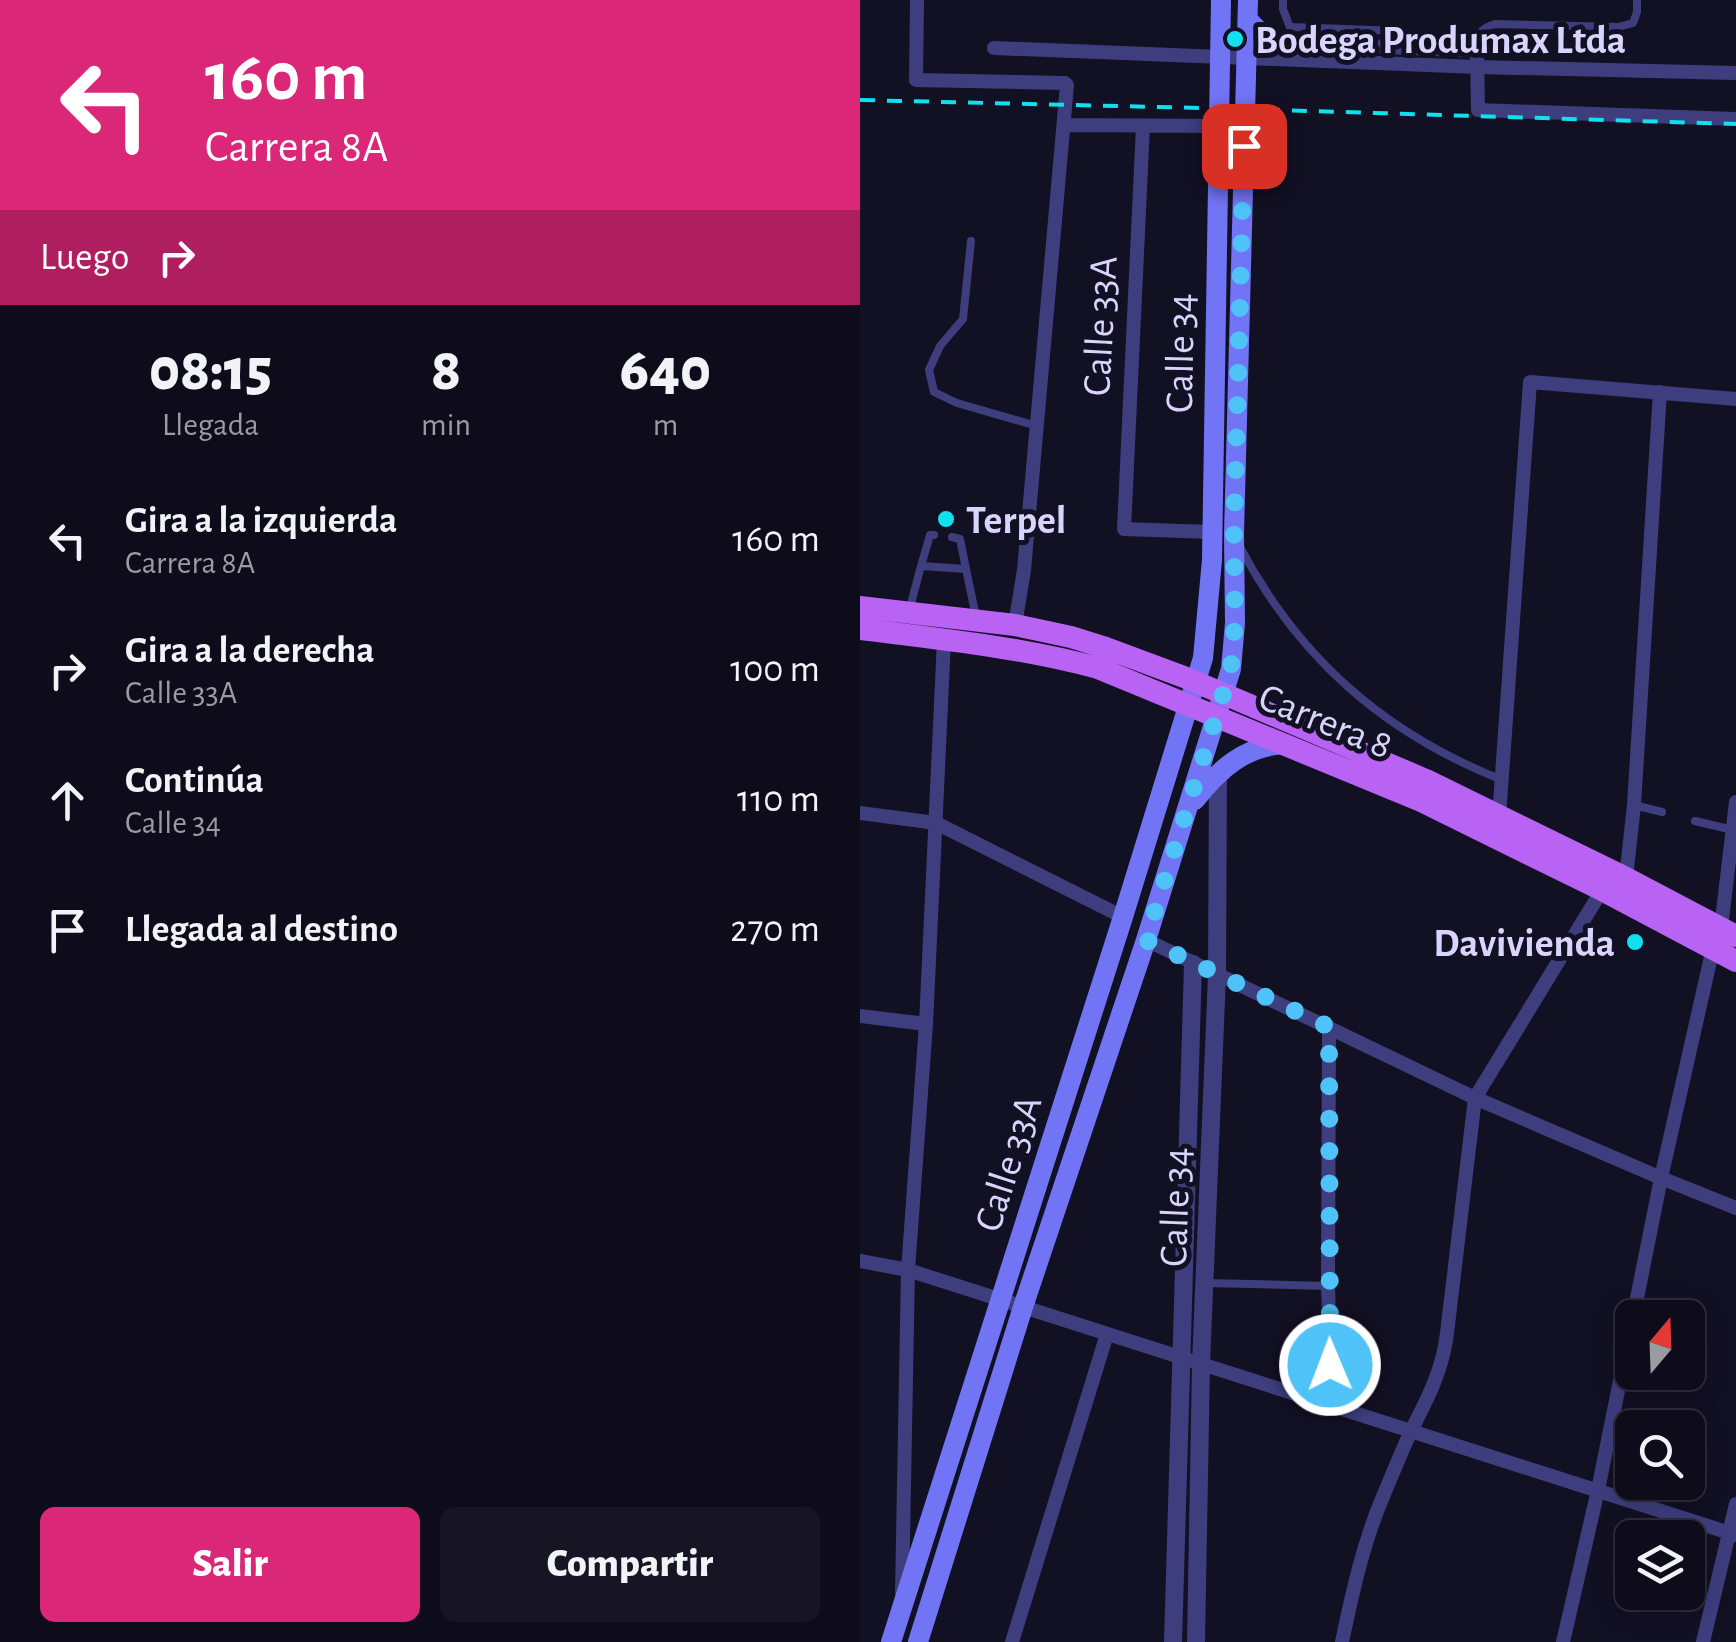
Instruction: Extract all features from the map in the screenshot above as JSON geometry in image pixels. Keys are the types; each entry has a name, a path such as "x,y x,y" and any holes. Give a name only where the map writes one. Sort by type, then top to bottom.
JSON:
{"main road":[{"name":"Calle 34","path":"1206,702 1221,0"},
{"name":"Calle 34","path":"1206,702 1231,669 1235,622 1248,10"},
{"path":"1248,10 1264,36 1290,38"},
{"path":"1214,373 1240,374"},
{"name":"Carrera 8","path":"860,607 1015,625 1071,637 1287,744 1418,800 1602,890 1723,938"},
{"name":"Carrera 8","path":"860,629 1014,649 1084,664 1206,702 1426,780 1626,878 1723,938 1736,961"},
{"path":"1166,876 1165,848 1206,702"},
{"name":"Calle 33A","path":"918,1642 1186,811 1206,702"},
{"name":"Calle 33A","path":"891,1642 1123,918 1206,702"},
{"path":"1186,811 1218,774 1248,751 1287,744"}],"street":[{"path":"917,0 916,80 1066,84 1021,597 1015,625"},
{"path":"1247,50 1290,38 1412,48 1477,59"},
{"path":"994,48 1220,48 1736,73"},
{"path":"1477,59 1478,110 1736,119"},
{"path":"1064,126 1218,126"},
{"name":"Calle 33A","path":"1143,126 1124,529 1211,532"},
{"path":"1499,817 1530,382 1736,399"},
{"path":"1626,878 1660,392"},
{"path":"902,1609 908,1270 926,1024 944,640"},
{"name":"Calle 34","path":"1196,1642 1201,1364 1217,975 1218,774"},
{"path":"1637,1300 1662,1178 1723,938 1736,802"},
{"path":"860,813 936,823 1123,918"},
{"path":"1342,1642 1370,1534 1412,1430 1428,1401 1445,1349 1475,1098 1602,890"},
{"path":"1146,940 1475,1098 1736,1208"},
{"name":"Calle 34","path":"1172,1642 1193,964"},
{"path":"860,1016 926,1024"},
{"path":"1329,1027 1328,1286 1332,1404"},
{"path":"1188,1203 1209,1204"},
{"path":"860,1261 908,1270 1732,1534"},
{"path":"1012,1642 1108,1334"},
{"path":"1564,1642 1618,1390"},
{"path":"1703,1642 1732,1534 1736,1504"}],"lane":[{"path":"1283,0 1290,38"},
{"path":"1477,59 1482,28 1494,24 1618,27 1632,23 1637,0"},
{"path":"971,241 962,318 940,346 929,370 934,392 956,403 1037,426"},
{"path":"1234,534 1270,598 1342,682 1432,748 1502,780"},
{"path":"908,613 930,535 934,535"},
{"path":"952,537 960,538 977,622"},
{"path":"921,566 966,569"},
{"path":"1634,805 1662,812"},
{"path":"1695,820 1733,830"},
{"path":"1206,1284 1328,1286"}],"railway":[{"path":"860,100 1736,124"}],"place":[{"name":"Bodega Produmax Ltda","path":"1235,39"},
{"name":"Terpel","path":"946,519"},
{"name":"Davivienda","path":"1635,942"}],"route":[{"path":"1244,146 1231,669 1146,940 1329,1027 1330,1365"}]}
